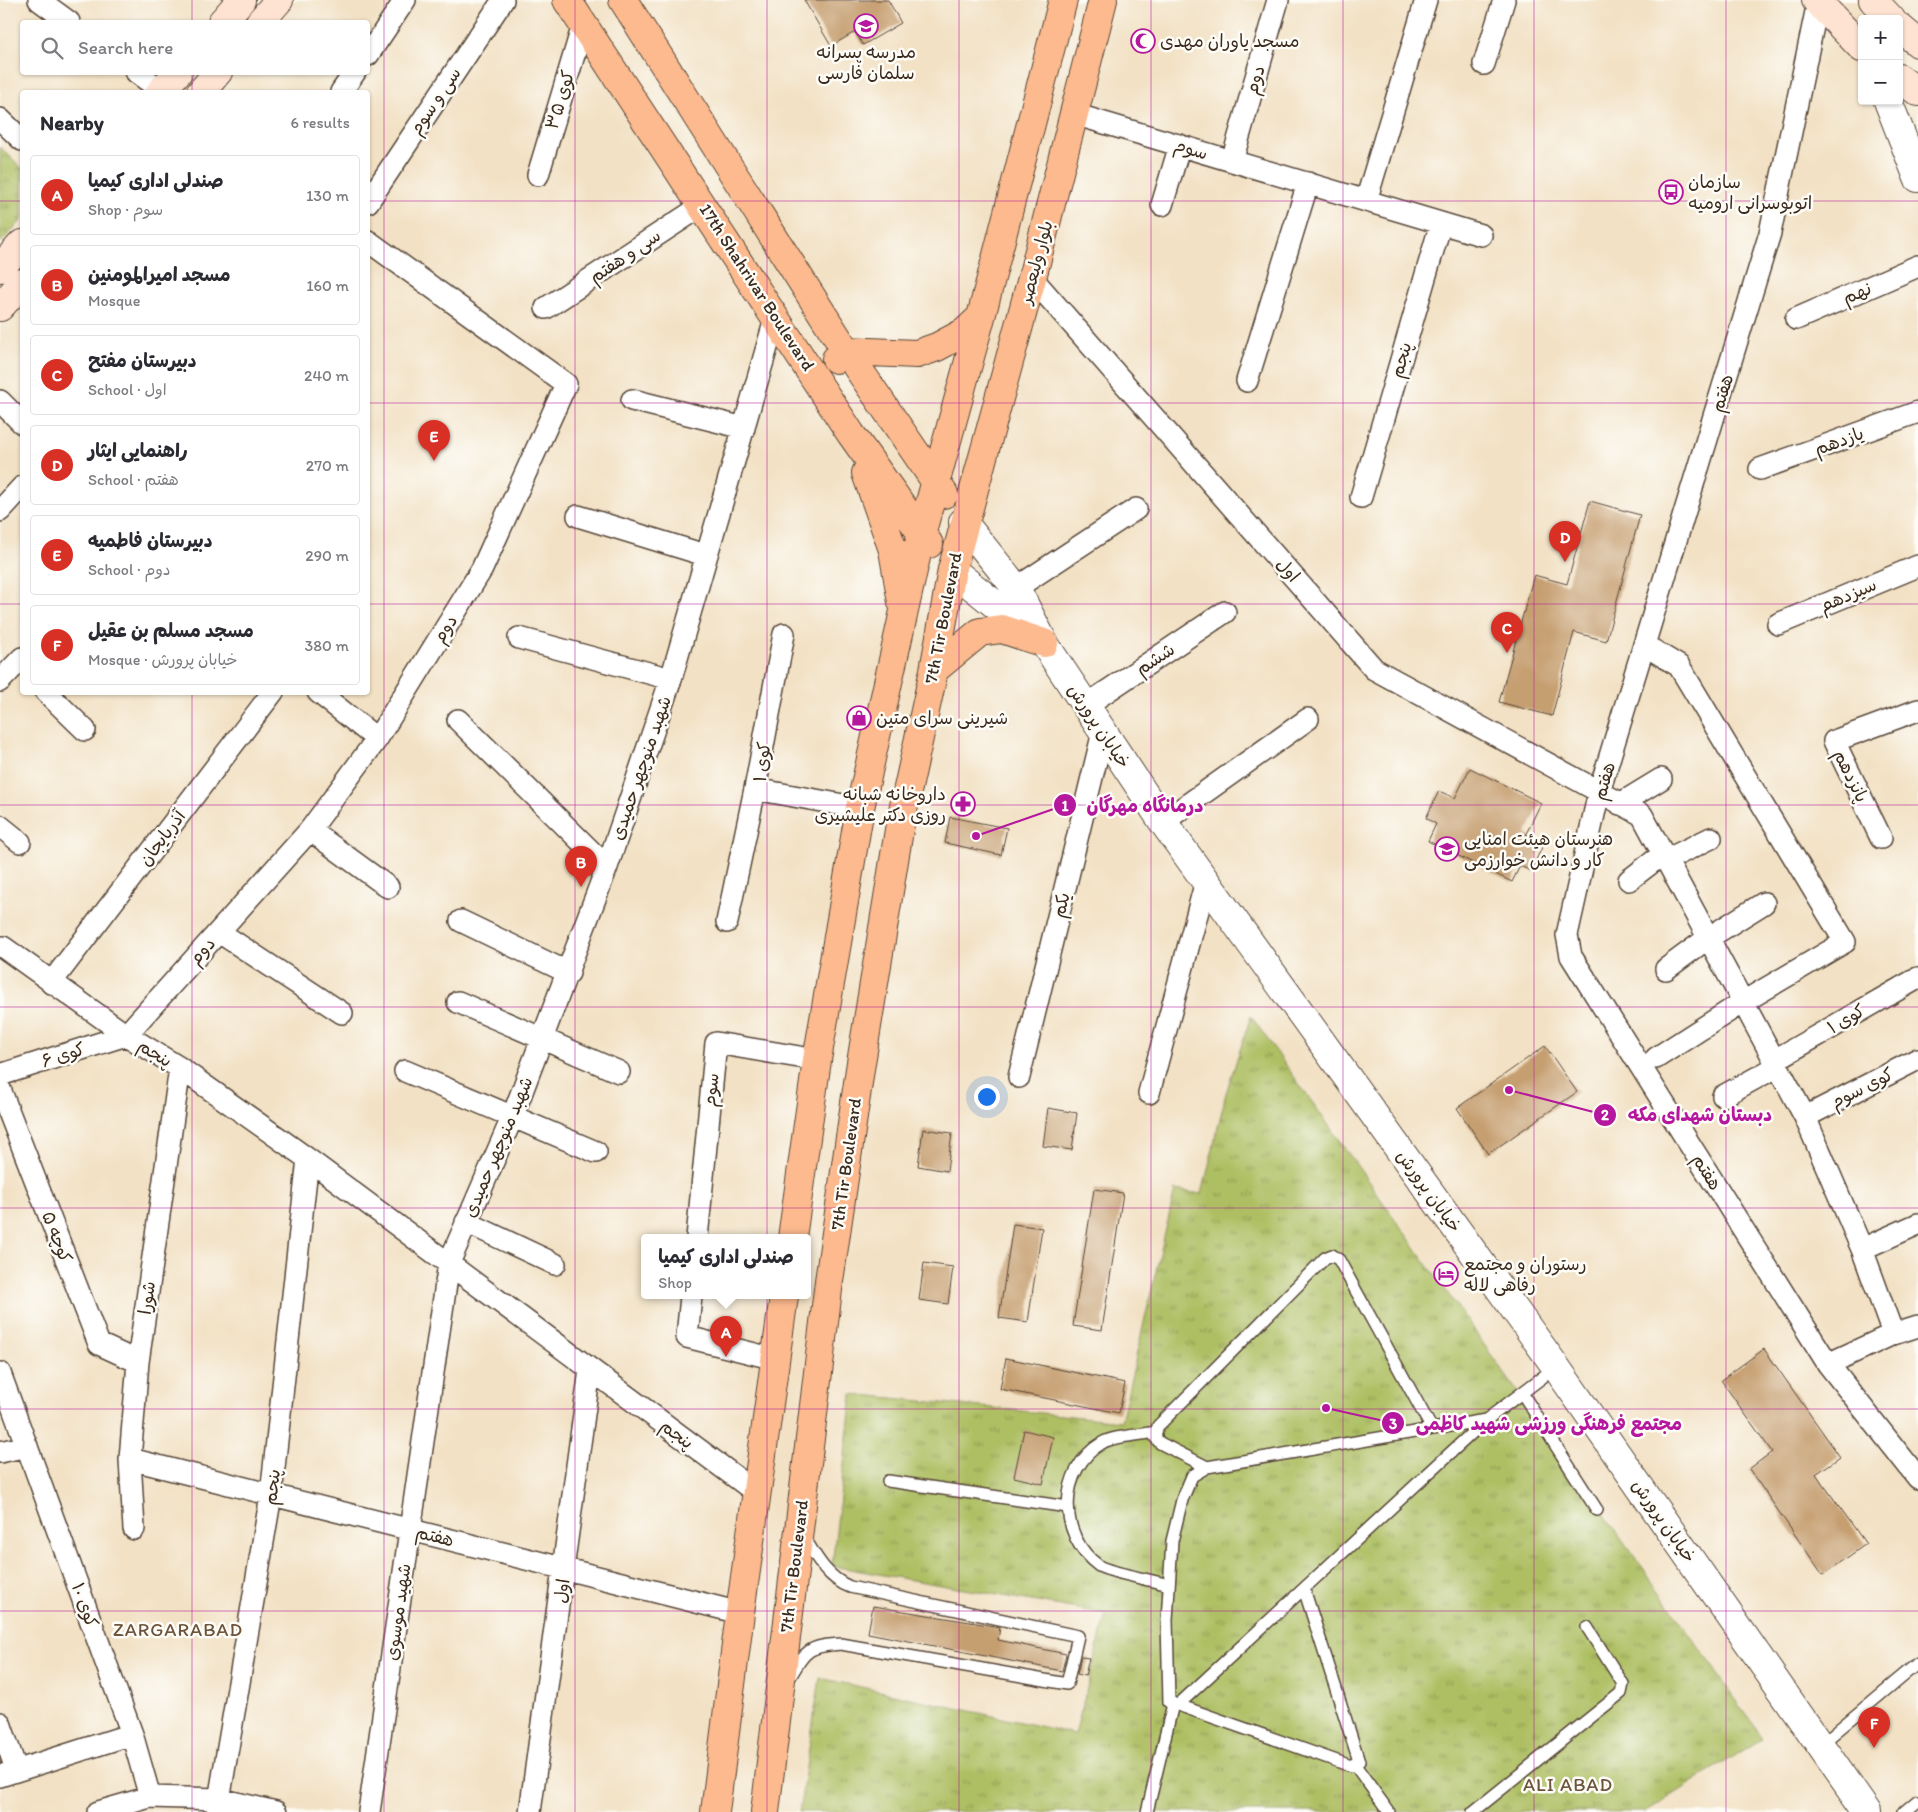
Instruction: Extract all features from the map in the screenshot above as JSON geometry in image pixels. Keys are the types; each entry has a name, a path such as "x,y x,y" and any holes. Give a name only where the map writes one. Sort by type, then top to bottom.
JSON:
{"main road":[{"path":"224,20 241,0"},
{"path":"262,20 279,0"},
{"name":"17th Shahrivar Boulevard","path":"567,0 703,204 851,434 921,535 952,570"},
{"path":"623,0 846,352 963,522"},
{"path":"793,1234 817,1060 860,808 904,618 921,535 937,484 982,317 1063,0"},
{"name":"بلوار ولیعصر","path":"963,522 1032,278 1103,0"},
{"path":"1873,0 1888,15"},
{"path":"1817,1 1858,44"},
{"path":"203,90 215,75"},
{"path":"1903,81 1918,92"},
{"path":"0,268 20,246"},
{"path":"0,307 20,285"},
{"path":"814,375 846,352 916,354 937,347 965,332 982,317"},
{"path":"851,434 893,550 904,618"},
{"name":"7th Tir Boulevard","path":"764,1812 799,1529 818,1279 860,1069 900,824 934,670 952,570 963,522"},
{"path":"934,670 980,632 1002,629 1044,643"},
{"path":"715,1812 740,1613 784,1299"}],"street":[{"path":"39,0 66,20"},
{"path":"370,51 405,0"},
{"name":"سی و سوم","path":"370,199 503,0"},
{"name":"دوم","path":"1232,161 1278,0"},
{"path":"1366,201 1426,0"},
{"path":"1484,64 1504,0"},
{"name":"هفتم","path":"1817,1 1770,233 1646,646 1599,792 1567,935 1572,956 1828,1364 1918,1478"},
{"name":"کوی ۳۵","path":"538,175 583,25"},
{"path":"142,75 166,87"},
{"path":"342,90 353,75"},
{"path":"1890,105 1918,178"},
{"name":"سوم","path":"1074,114 1481,235"},
{"path":"0,119 20,138"},
{"path":"1162,205 1180,146"},
{"path":"1247,381 1308,183"},
{"name":"سی و هفتم","path":"546,308 703,204"},
{"name":"پنجم","path":"1361,497 1441,223"},
{"name":"دوم","path":"126,1035 310,830 377,739 482,569 566,384 370,242"},
{"name":"نهم","path":"1796,319 1918,266"},
{"name":"اول","path":"1032,278 1374,669 1642,815 1805,1117 1862,1249 1893,1334"},
{"name":"شهبد منوچهر حمیدی","path":"449,1263 512,1118 569,973 607,868 670,680 776,316"},
{"path":"632,400 744,428"},
{"path":"0,402 20,421"},
{"name":"یازدهم","path":"1760,470 1918,412"},
{"path":"0,511 20,490"},
{"path":"1016,588 1136,509"},
{"path":"578,516 706,555"},
{"name":"خیابان پرورش","path":"963,522 1016,588 1044,643 1163,822 1556,1366 1868,1812"},
{"name":"سیزدهم","path":"1778,624 1918,566"},
{"name":"خیابان پرورش","path":"952,570 1044,643"},
{"name":"ششم","path":"1085,706 1225,612"},
{"name":"کوی ۱","path":"784,634 755,789 860,808"},
{"path":"519,638 670,680"},
{"path":"1646,646 1680,666 1845,942 1743,1002 1656,1058"},
{"path":"0,681 20,665"},
{"path":"49,695 86,730"},
{"name":"آذربایجان","path":"51,983 271,695"},
{"path":"322,695 377,739"},
{"name":"پانزدهم","path":"1881,838 1834,741 1918,710"},
{"path":"1163,822 1308,719"},
{"path":"458,720 607,868"},
{"name":"یکم","path":"1019,1078 1103,732"},
{"path":"1620,804 1661,779"},
{"path":"727,922 755,789"},
{"path":"0,826 20,842"},
{"path":"310,830 388,886"},
{"path":"1629,880 1665,857 1711,838"},
{"path":"1149,1093 1206,881"},
{"path":"1666,969 1708,938 1764,903"},
{"path":"461,922 569,973"},
{"path":"219,932 342,1013"},
{"name":"پنجم","path":"3,947 51,983 126,1035 180,1068 308,1159 757,1493"},
{"name":"کوی ۱","path":"1723,1096 1918,978"},
{"path":"458,1002 619,1072"},
{"name":"کوی ۶","path":"0,1075 126,1035"},
{"name":"سوم","path":"697,1234 716,1043 817,1060"},
{"name":"کوی سوم","path":"1805,1117 1918,1059"},
{"name":"شورا","path":"134,1529 130,1459 138,1362 180,1068"},
{"path":"405,1071 596,1152"},
{"name":"کوچه ۵","path":"0,1090 99,1344 138,1362"},
{"name":"پنجم","path":"218,1806 272,1495 308,1159"},
{"path":"466,1222 555,1264"},
{"path":"1862,1249 1918,1224"},
{"name":"شهید موسوی","path":"369,1812 449,1263"},
{"path":"691,1299 687,1337 775,1359"},
{"path":"1828,1364 1893,1334 1918,1326"},
{"name":"اول","path":"530,1812 565,1569 590,1370"},
{"name":"کوی ۱۰","path":"0,1373 132,1734 150,1797"},
{"path":"0,1452 27,1446"},
{"name":"هفتم","path":"130,1459 740,1613"},
{"path":"0,1723 8,1773 132,1734"},
{"path":"98,1812 150,1797 276,1812"}],"lane":[{"path":"1207,1467 1160,1443 1155,1437 1158,1426 1318,1265 1332,1255 1339,1260 1432,1429"},
{"path":"1147,1812 1175,1705 1486,1420 1556,1366"},
{"path":"1522,1393 1597,1510"},
{"path":"1304,1588 1359,1761 1355,1765 1351,1766 1169,1702 1167,1620 1169,1585 1172,1541 1182,1500 1192,1476 1207,1467 1486,1420"},
{"path":"1155,1432 1103,1442 1083,1460 1072,1478 1068,1507 1070,1524 1078,1544 1100,1566 1169,1585"},
{"path":"888,1481 1068,1507"},
{"path":"778,1696 804,1653 823,1645 842,1644 1067,1684 1078,1636 850,1587 840,1583 818,1562 799,1529"},
{"path":"1473,1812 1621,1693 1623,1684 1587,1627"},
{"path":"1820,1744 1918,1663"},
{"path":"1355,1765 1388,1812"},
{"path":"1906,1812 1918,1802"}],"green space":[{"path":"0,147 20,166 20,222 0,243"},
{"path":"1251,1016 1763,1738 1646,1812 799,1812 820,1678 1075,1734 1106,1614 832,1566 852,1394 1121,1421 1175,1190 1202,1194 1226,1093"}],"building":[{"path":"804,0 888,0 901,23 863,45 855,32 831,46"},
{"path":"1590,501 1640,515 1606,641 1574,632 1552,716 1499,702 1534,575 1567,584"},
{"path":"1470,768 1541,803 1526,834 1544,843 1531,871 1520,866 1512,882 1428,841 1436,824 1426,818 1439,791 1455,798"},
{"path":"950,817 1007,828 1001,855 945,843"},
{"path":"1545,1046 1577,1092 1488,1154 1457,1108"},
{"path":"1048,1108 1077,1113 1072,1150 1043,1146"},
{"path":"923,1129 952,1133 947,1171 918,1166"},
{"path":"1094,1189 1123,1193 1102,1330 1073,1326"},
{"path":"1013,1224 1042,1228 1028,1322 999,1318"},
{"path":"924,1263 953,1267 948,1304 919,1300"},
{"path":"1764,1349 1840,1457 1816,1474 1866,1544 1823,1575 1749,1469 1772,1452 1721,1380"},
{"path":"1006,1358 1125,1383 1119,1413 1000,1389"},
{"path":"1024,1430 1053,1437 1043,1484 1014,1477"},
{"path":"873,1606 1000,1627 998,1640 1066,1654 1062,1671 868,1633"},
{"path":"1081,1657 1089,1658 1085,1676 1077,1674"}],"place":[{"name":"مدرسه پسرانه سلمان فارسی","path":"866,26"},
{"name":"مسجد یاوران مهدی","path":"1143,41"},
{"name":"سازمان اتوبوسرانی ارومیه","path":"1671,192"},
{"name":"دبیرستان فاطمیه","path":"434,461"},
{"name":"راهنمایی ایثار","path":"1565,562"},
{"name":"دبیرستان مفتح","path":"1507,653"},
{"name":"شیرینی سرای متین","path":"859,718"},
{"name":"داروخانه شبانه روزی دکتر علیشیری","path":"963,804"},
{"name":"درمانگاه مهرگان","path":"976,836"},
{"name":"هنرستان هیئت امنایی کار و دانش خوارزمی","path":"1447,849"},
{"name":"مسجد امیرالمومنین","path":"581,887"},
{"name":"دبستان شهدای مکه","path":"1509,1090"},
{"name":"رستوران و مجتمع رفاهی لاله","path":"1446,1274"},
{"name":"صندلی اداری کیمیا","path":"726,1357"},
{"name":"مجتمع فرهنگی ورزشی شهید کاظمی","path":"1326,1408"},
{"name":"مسجد مسلم بن عقیل","path":"1874,1748"}],"district":[{"name":"ZARGARABAD","path":"178,1629"},
{"name":"ALI ABAD","path":"1568,1784"}]}
